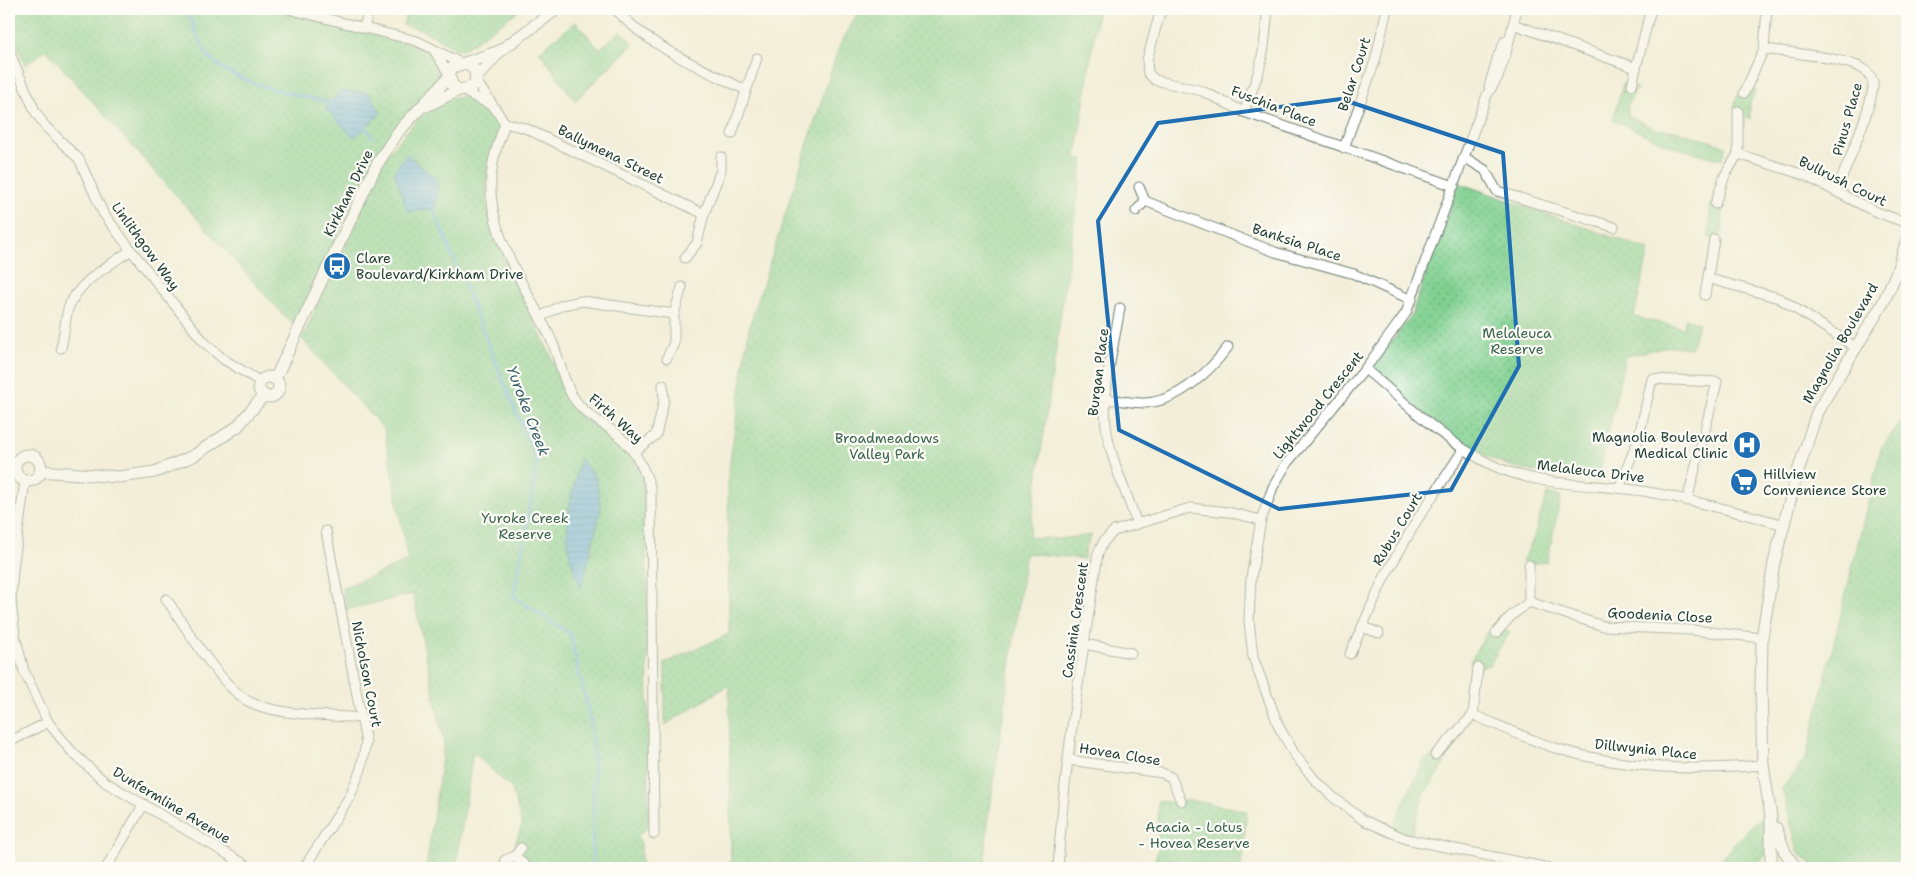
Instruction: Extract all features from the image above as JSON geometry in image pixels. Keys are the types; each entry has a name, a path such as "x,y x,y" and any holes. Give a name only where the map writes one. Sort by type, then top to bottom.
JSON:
{"street":[{"path":"288,9 417,42 435,52 463,63 475,70 476,80 491,105 505,123"},
{"path":"364,28 369,9"},
{"path":"462,90 471,88 501,50 557,9"},
{"path":"615,9 629,24 654,43 746,90"},
{"name":"Fuschia Place","path":"1161,9 1147,60 1148,74 1155,80 1202,90 1244,112 1454,186"},
{"path":"1244,112 1264,47 1268,9"},
{"name":"Belar Court","path":"1344,148 1375,61 1387,9"},
{"name":"Lightwood Crescent","path":"1517,9 1512,27 1498,56 1487,95 1406,313 1365,369 1287,463 1273,487 1261,520 1249,601 1253,657 1279,727 1295,755 1333,797 1363,820 1420,843 1507,864 1549,868"},
{"path":"1632,85 1651,9"},
{"path":"1744,93 1764,49 1767,9"},
{"path":"1512,27 1636,68"},
{"name":"Pinus Place","path":"1764,49 1829,58 1867,71 1873,80 1872,92 1851,158 1836,190"},
{"name":"Linlithgow Way","path":"9,50 35,111 45,126 79,159 104,213 131,250 204,342 230,364 261,382"},
{"path":"449,76 453,67 501,50"},
{"path":"435,52 452,85 491,105"},
{"path":"732,134 757,58"},
{"name":"Kirkham Drive","path":"275,379 376,166 398,132 449,76"},
{"name":"Kirkham Drive","path":"420,109 462,90"},
{"path":"1715,204 1725,175 1738,154 1738,111"},
{"name":"Ballymena Street","path":"505,123 525,128 704,214"},
{"name":"Firth Way","path":"505,123 492,164 491,195 497,228 557,351 574,399 586,414 619,436 634,452 646,472 651,490 654,834"},
{"name":"Bullrush Court","path":"1738,154 1804,174 1874,211 1907,223"},
{"path":"685,258 697,243 704,214 721,170 721,157"},
{"path":"1464,158 1485,170 1497,191 1614,227"},
{"path":"1136,210 1145,201 1139,187"},
{"name":"Banksia Place","path":"1145,201 1275,252 1354,274 1412,300"},
{"path":"1705,295 1710,279 1714,239"},
{"name":"Magnolia Boulevard","path":"1771,868 1771,817 1763,765 1760,689 1762,638 1774,563 1795,481 1814,419 1828,392 1884,303 1907,240"},
{"path":"61,348 68,309 73,298 90,280 131,250"},
{"path":"1710,279 1779,298 1857,348"},
{"path":"667,358 674,343 674,314 682,287"},
{"path":"540,317 562,305 582,301 674,314"},
{"name":"Burgan Place","path":"1120,308 1106,399 1106,426 1137,524"},
{"path":"1106,399 1144,403 1172,396 1197,380 1217,361 1228,347"},
{"name":"Melaleuca Drive","path":"1365,369 1463,450 1493,466 1522,476 1647,492 1785,525"},
{"path":"267,377 275,379 278,383 278,391 271,396 264,395 260,390 261,382 267,377"},
{"path":"1620,488 1638,440 1652,379 1717,382 1688,501"},
{"path":"634,452 656,435 664,400 663,385"},
{"path":"40,471 119,477 154,472 193,456 236,427 264,395"},
{"name":"Rubus Court","path":"1350,654 1384,578 1417,520 1463,450"},
{"path":"29,456 36,459 40,471 36,478 25,481 18,477 12,465 19,459 29,456"},
{"name":"Dunfermline Avenue","path":"25,481 13,569 11,601 15,636 24,671 48,722 72,752 105,782 251,868"},
{"name":"Cassinia Crescent","path":"1058,868 1061,811 1084,644 1101,547 1104,541 1114,531 1190,508 1228,512 1261,520"},
{"name":"Nicholson Court","path":"304,868 350,796 361,770 366,743 326,531"},
{"path":"1496,633 1511,616 1529,602 1529,564"},
{"path":"166,599 226,683 253,704 274,709 361,718"},
{"name":"Goodenia Close","path":"1529,602 1603,626 1692,630 1762,638"},
{"path":"1362,627 1379,633"},
{"path":"1084,644 1131,653"},
{"path":"1435,755 1473,715 1478,668"},
{"name":"Dillwynia Place","path":"1473,715 1557,748 1613,761 1664,768 1711,770 1763,765"},
{"path":"9,742 48,722"},
{"name":"Hovea Close","path":"1069,760 1162,773 1171,777 1181,800"},
{"path":"106,868 144,804"},
{"name":"Magnolia Boulevard","path":"1771,817 1785,852 1796,868"},
{"path":"505,860 515,856 521,848"},
{"path":"515,856 528,868"}],"highlighted area":[{"path":"1341,99 1503,153 1519,366 1451,490 1279,509 1119,430 1098,221 1158,123"}],"green space":[{"path":"9,9 273,9 416,45 435,57 444,75 434,90 400,122 374,158 296,323 287,319 46,50 25,65 9,24"},
{"path":"407,9 521,9 466,48 457,50 422,30 403,25"},
{"name":"Broadmeadows Valley Park","path":"860,9 1098,9 1076,158 1083,159 1029,537 1060,539 1092,535 1086,546 1084,559 1026,553 987,830 985,868 731,868 729,685 665,725 665,663 729,634 728,476 749,328 838,49"},
{"path":"576,22 599,49 621,31 633,44 575,101 539,51"},
{"path":"1623,84 1637,88 1627,106 1629,116 1654,129 1677,131 1726,146 1722,160 1673,147 1613,120"},
{"path":"1756,90 1750,103 1750,119 1734,107 1737,96"},
{"name":"Yuroke Creek Reserve","path":"464,97 475,100 485,107 498,121 500,126 486,178 487,206 493,232 515,283 552,358 560,386 576,412 609,436 632,458 641,474 646,497 649,825 637,837 641,842 641,868 536,868 515,844 522,825 512,789 473,752 456,868 426,868 444,743 413,594 346,610 342,588 408,561 384,429 302,339 387,154 416,121 439,103 451,98"},
{"name":"Melaleuca Reserve","path":"1459,183 1649,250 1634,317 1683,328 1686,318 1699,323 1691,348 1671,346 1625,356 1598,481 1547,474 1497,461 1448,432 1371,369 1411,316"},
{"path":"1710,203 1721,204 1723,226 1720,238 1714,239 1709,237"},
{"path":"1907,414 1907,864 1864,869 1837,870 1820,868 1808,861 1798,851 1782,789 1806,758 1881,448"},
{"path":"1547,494 1561,496 1547,562 1525,564 1522,562 1532,542"},
{"path":"1505,629 1510,632 1489,665 1478,668 1470,662 1487,632 1496,633"},
{"path":"1435,755 1445,763 1424,795 1411,835 1392,828 1424,760"},
{"name":"Acacia - Lotus - Hovea Reserve","path":"1158,800 1172,803 1191,800 1247,811 1241,868 1152,868 1158,850"},
{"path":"1766,816 1768,851 1755,868 1712,868 1753,824"}],"water":[{"path":"341,91 370,93 381,113 354,138 325,108"},
{"path":"407,154 439,182 435,209 408,212 394,172"},
{"path":"580,458 596,478 601,510 581,589 569,553 567,538 569,509"}],"waterway":[{"path":"187,9 205,50 218,65 232,74 266,87 333,103"},
{"path":"363,125 373,137"},
{"name":"Yuroke Creek","path":"432,206 537,463 514,597 570,634 590,718 594,763 592,868"}],"place":[{"name":"Clare Boulevard/Kirkham Drive","path":"337,266"},
{"name":"Magnolia Boulevard Medical Clinic","path":"1747,445"},
{"name":"Hillview Convenience Store","path":"1744,482"}]}
